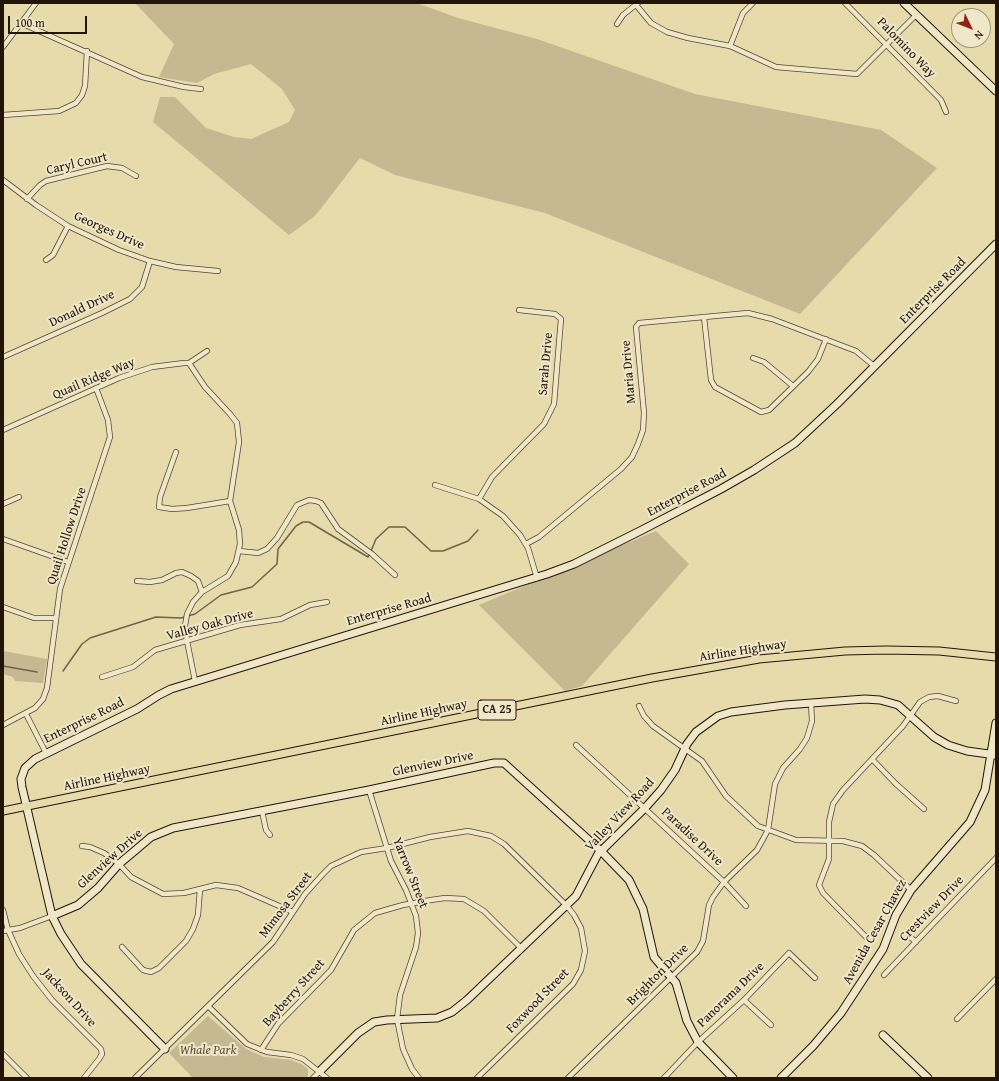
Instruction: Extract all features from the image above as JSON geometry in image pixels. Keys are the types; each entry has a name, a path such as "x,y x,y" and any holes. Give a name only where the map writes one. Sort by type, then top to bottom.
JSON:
{"main road":[{"name":"Airline Highway","path":"3,811 652,678 759,659 838,652 886,650 939,651 996,657"}],"street":[{"path":"3,47 36,3"},
{"path":"730,46 743,13 753,3"},
{"name":"Palomino Way","path":"845,3 941,100 946,112"},
{"path":"904,3 996,91"},
{"path":"617,24 623,15 637,4 651,23 667,32 688,38 730,46 776,67 857,74 916,15"},
{"path":"21,23 142,77 184,87 201,89"},
{"path":"3,115 45,113 64,110 72,106 79,99 85,86 87,52"},
{"name":"Caryl Court","path":"27,199 40,185 46,181 107,166 125,169 136,176"},
{"name":"Georges Drive","path":"3,180 27,199 68,226 106,244 150,261 176,267 218,271"},
{"path":"46,260 53,255 68,226"},
{"name":"Enterprise Road","path":"165,1049 81,964 60,934 52,916 22,787 21,779 25,768 35,759 137,709 158,695 195,680 537,578 574,564 642,530 754,470 795,443 996,244"},
{"name":"Donald Drive","path":"3,357 130,299 142,287 150,261"},
{"name":"Sarah Drive","path":"479,499 492,478 544,424 554,404 561,319 555,314 519,310"},
{"name":"Maria Drive","path":"526,544 539,537 621,469 632,456 643,430 644,413 636,327 639,323 748,313 772,319 856,351 874,366"},
{"path":"704,317 711,380 714,387 761,412 769,410 818,359 826,340"},
{"path":"195,680 187,641 185,626 186,614 193,602 202,592 228,576 236,562 239,551 239,530 230,501 239,442 237,423 193,371 189,363 207,351"},
{"path":"753,358 764,362 793,386"},
{"name":"Quail Ridge Way","path":"3,430 119,378 152,367 189,363"},
{"name":"Quail Hollow Drive","path":"3,725 26,714 41,701 47,688 60,589 68,562 88,508 110,437 108,420 96,388"},
{"path":"176,452 160,497 159,507 172,509 187,508 230,501"},
{"path":"435,485 479,499 503,516 526,544 537,578"},
{"path":"3,504 19,497"},
{"path":"239,551 258,553 270,547 297,506 308,500 316,501 321,503 338,529 372,554 395,575"},
{"path":"3,539 68,562"},
{"path":"137,581 150,582 162,580 176,573 182,572 198,581 202,592"},
{"name":"Valley Oak Drive","path":"102,677 133,667 154,650 240,625 275,621 310,604 327,602"},
{"path":"3,607 34,618 56,618"},
{"path":"866,937 819,888 819,882 829,859 828,822 834,804 843,790 910,716 920,702 929,697 938,696 956,701"},
{"name":"Valley View Road","path":"320,1071 367,1026 380,1021 397,1019 433,1019 452,1012 467,1000 567,906 579,891 592,863 601,851 645,808 668,780 685,748 699,729 722,714 811,703 865,699 880,700 898,705 934,736 948,745 967,751 993,755"},
{"name":"Brighton Drive","path":"568,1078 690,961 701,945 711,900 724,882 757,850 768,830 775,784 783,768 807,738 812,721 811,703"},
{"path":"639,706 644,716 653,726 670,740 685,748 702,761 722,791 739,810 754,823 768,830 796,840 829,840 852,843 868,850 911,890"},
{"path":"26,714 46,753"},
{"name":"Avenida Cesar Chavez","path":"781,1078 817,1041 849,1002 883,949 896,915 911,890 970,822 985,790 993,755 996,723"},
{"name":"Paradise Drive","path":"576,745 724,882 746,906"},
{"path":"872,759 895,783 924,809"},
{"name":"Glenview Drive","path":"5,931 26,926 78,905 98,888 119,864 151,837 173,828 369,790 494,763 504,763 622,872 635,891 642,909 654,957 676,982 687,1021 698,1042 733,1078"},
{"name":"Yarrow Street","path":"369,790 391,861 412,903 417,926 417,941 414,957 400,995 397,1019 403,1049 412,1069 419,1078"},
{"path":"262,811 266,830 270,835"},
{"name":"Mimosa Street","path":"135,1078 272,942 283,929 293,912 318,879 331,866 348,857 361,852 387,848 430,836 455,832 482,833 504,844 567,906"},
{"path":"82,846 90,847 104,853 119,864 131,877 163,894 184,894 216,885 238,888 293,912"},
{"name":"Crestview Drive","path":"884,974 996,858"},
{"path":"122,947 143,970 151,972 159,968 186,941 193,929 198,915 200,889"},
{"name":"Bayberry Street","path":"261,1050 278,1024 331,970 354,930 375,913 412,903 445,898 467,901 484,911 521,948"},
{"name":"Foxwood Street","path":"477,1078 566,992 579,976 584,960 583,936 578,920 567,906"},
{"name":"Jackson Drive","path":"3,910 5,931 19,954 44,989 101,1049 102,1054 84,1078"},
{"path":"909,936 916,942"},
{"name":"Panorama Drive","path":"664,1078 698,1042 744,1000 789,953 815,978"},
{"path":"957,1019 996,979"},
{"path":"744,1000 771,1026"},
{"path":"208,1006 243,1041 261,1050 300,1058 320,1071 327,1078"},
{"path":"883,1035 928,1078"},
{"path":"3,1054 27,1078"},
{"path":"313,1078 320,1071"}],"green space":[{"path":"135,3 417,3 458,18 537,39 695,94 881,130 937,168 800,314 545,213 395,175 360,158 315,216 289,235 153,122 160,97 175,97 206,128 234,137 251,139 289,122 295,110 282,89 251,64 214,74 197,83 159,77 174,44"},
{"path":"656,531 689,564 582,686 565,691 479,605"},
{"path":"3,651 47,659 43,683 15,681 13,677 3,674"},
{"name":"Whale Park","path":"208,1016 246,1049 264,1057 291,1060 301,1064 308,1069 308,1076 306,1078 193,1078 169,1053"}],"waterway":[{"path":"63,671 82,644 90,638 156,617 181,618 195,614 221,595 252,587 277,564 278,549 296,526 303,522 309,522 368,557 369,554"},
{"path":"371,551 376,539 389,527 405,527 431,551 443,551 468,541 478,530"},
{"path":"3,666 37,672"}]}
